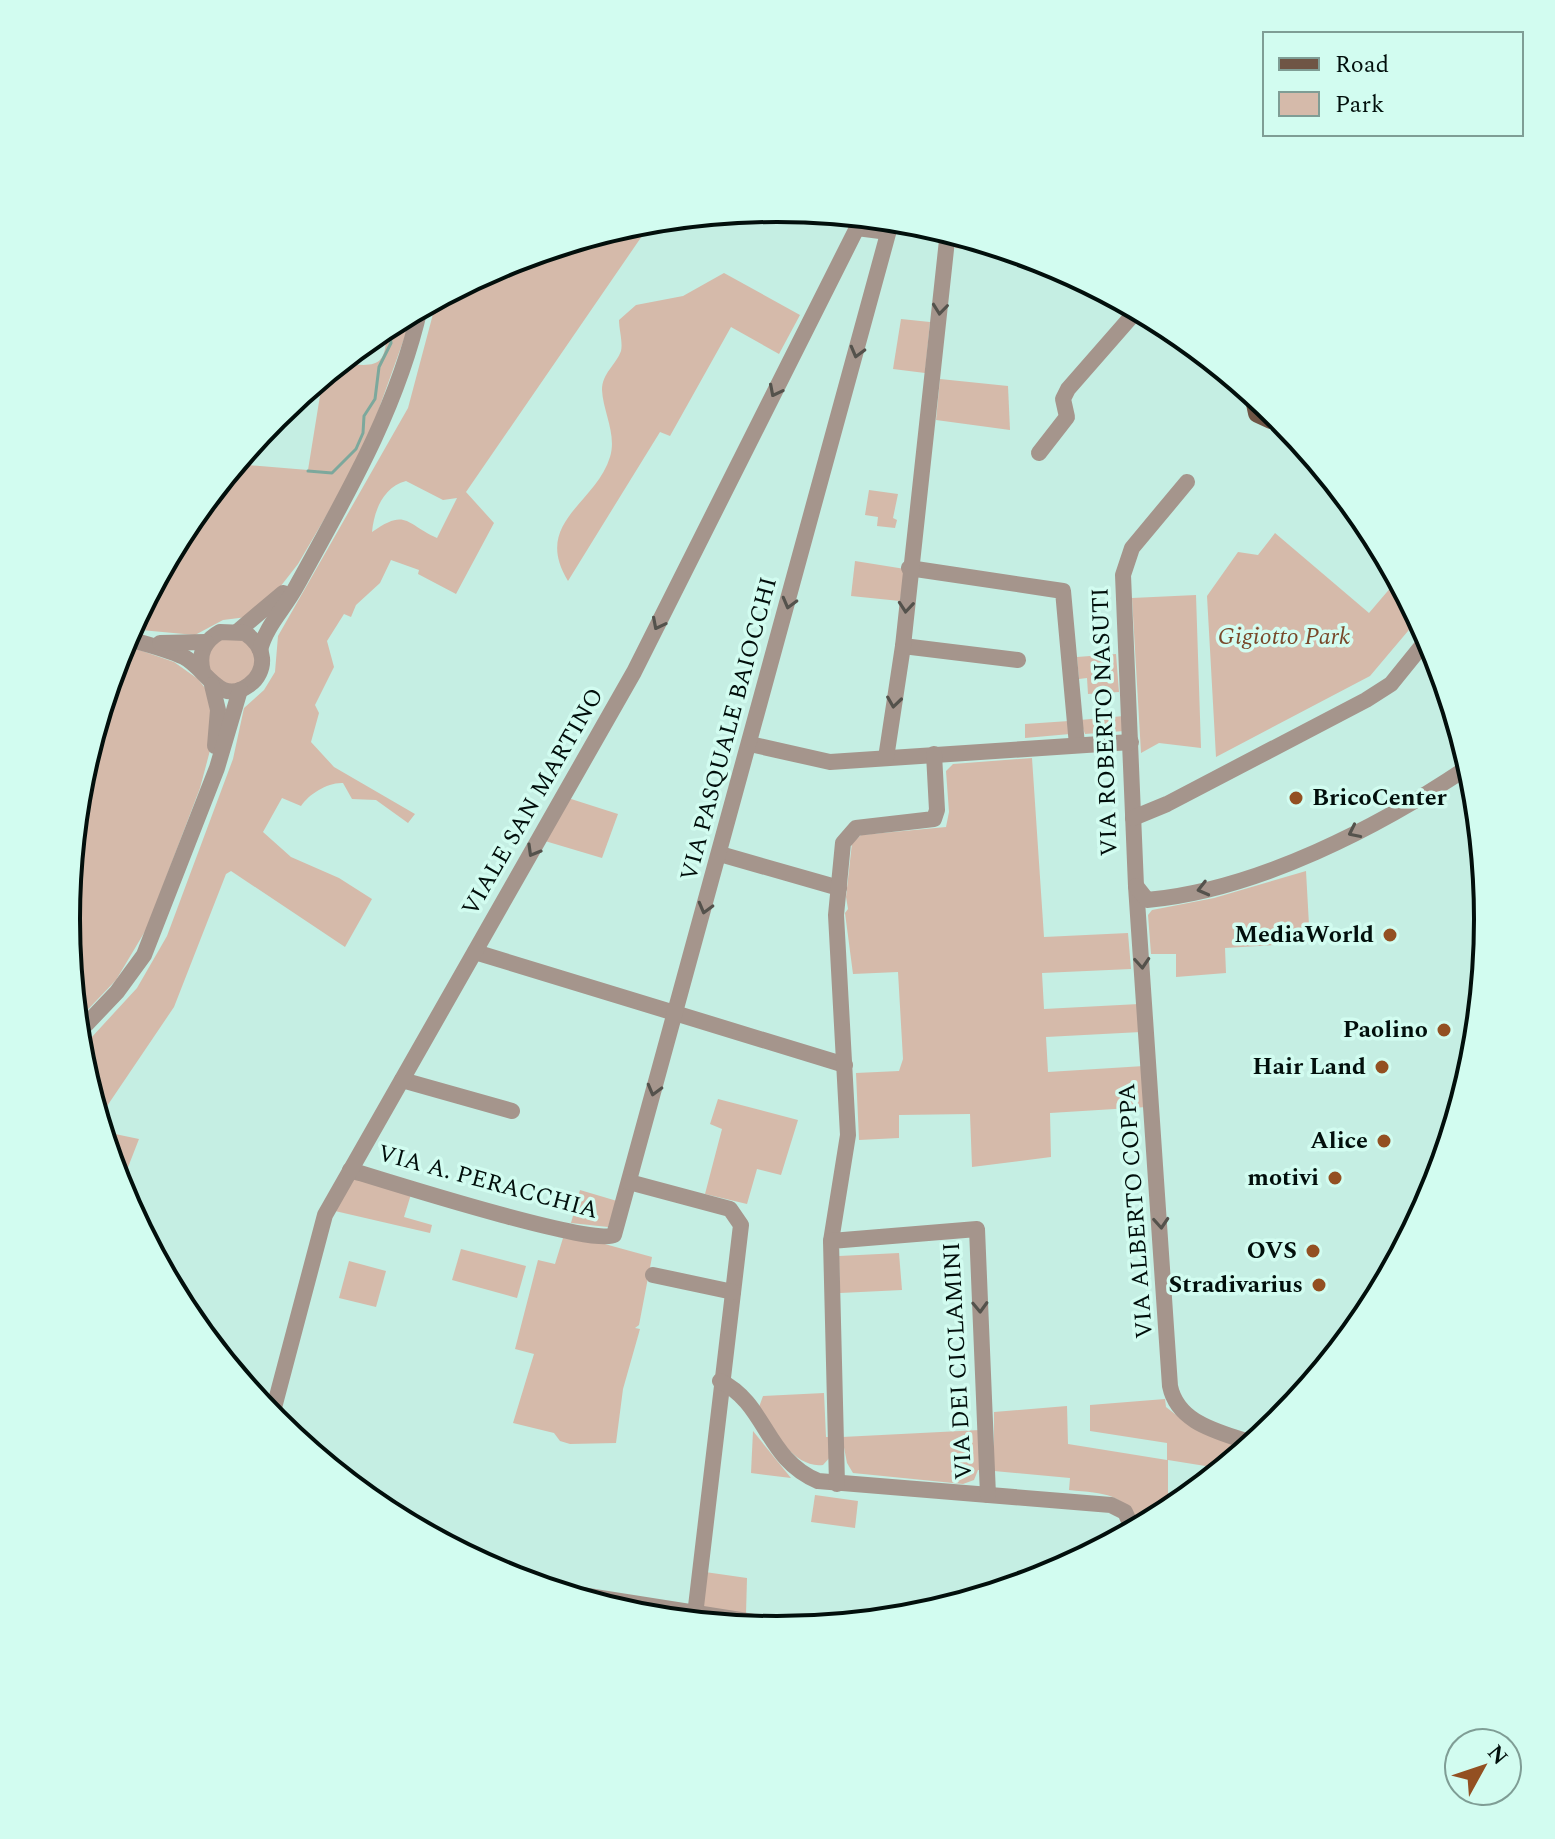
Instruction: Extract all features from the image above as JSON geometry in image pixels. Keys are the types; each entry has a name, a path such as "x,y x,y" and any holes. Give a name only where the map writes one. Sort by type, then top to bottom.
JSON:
{"street":[{"name":"VIALE SAN MARTINO","path":"275,1403 320,1228 634,672 858,227"},
{"name":"VIA PASQUALE BAIOCCHI","path":"612,1237 676,1014 889,231"},
{"path":"886,758 903,646 909,568 947,243"},
{"path":"1039,453 1067,417 1063,399 1068,389 1130,318"},
{"path":"138,642 184,657 225,691 240,690 259,675 263,638 371,450 399,386 416,323"},
{"name":"VIA ROBERTO NASUTI","path":"1136,886 1124,564 1132,548 1187,482"},
{"path":"238,631 268,608 305,568"},
{"path":"909,568 1063,591 1077,745"},
{"path":"139,640 190,645 206,642 220,632 238,631 252,638 260,650"},
{"path":"206,642 200,662 218,710 210,780"},
{"path":"903,646 1018,660"},
{"path":"1133,818 1167,804 1366,700 1391,684 1420,648"},
{"path":"88,1023 117,992 144,955 222,755 240,690"},
{"path":"750,744 823,762 1131,742"},
{"path":"837,1484 831,1241 848,1135 836,915 843,843 856,828 934,819 937,810 934,754"},
{"path":"1136,886 1147,900 1242,879 1314,852 1406,806 1459,772"},
{"path":"720,854 839,888"},
{"name":"VIA ALBERTO COPPA","path":"1136,886 1172,1394 1189,1418 1242,1439"},
{"path":"1139,925 1150,904 1164,898"},
{"path":"475,952 845,1065"},
{"path":"402,1080 512,1111"},
{"name":"VIA A. PERACCHIA","path":"350,1170 563,1231 612,1237"},
{"path":"629,1182 737,1214 741,1232 720,1381 695,1612"},
{"name":"VIA DEI CICLAMINI","path":"831,1241 977,1229 988,1495"},
{"path":"653,1275 733,1292"},
{"path":"720,1381 743,1394 775,1449 795,1470 818,1481 1111,1505 1125,1512 1129,1522"}],"green space":[{"path":"643,235 466,492 494,523 456,594 418,574 419,570 391,560 380,583 356,605 351,617 344,614 327,641 334,667 315,705 319,713 311,742 334,767 415,814 408,823 376,800 352,799 343,783 337,783 319,790 301,806 282,798 263,832 291,857 339,878 372,899 345,947 231,871 226,874 174,1007 106,1107 90,1039 137,988 167,936 233,759 244,708 264,690 275,672 278,636 408,408 433,313 511,275 553,259","holes":["406,481 443,500 457,498 437,538 399,519 372,532 381,501 398,484"]},
{"path":"724,273 800,315 779,354 731,327 670,436 660,432 568,581 559,561 557,543 570,514 603,473 610,457 611,431 602,390 604,379 621,351 619,320 636,305 683,296"},
{"path":"901,319 930,322 925,373 893,369"},
{"path":"408,329 363,453 298,564 273,596 247,617 223,620 195,635 143,630 173,571 224,495 249,465 308,470 320,393 355,364 377,362 386,343"},
{"path":"940,379 1008,386 1010,430 936,420"},
{"path":"869,490 898,494 893,518 897,520 895,528 877,526 878,517 865,515"},
{"name":"Gigiotto Park","path":"1275,533 1369,613 1391,588 1411,628 1370,676 1216,757 1207,596 1238,552 1258,555"},
{"path":"855,561 905,569 900,601 851,596"},
{"path":"1196,595 1201,748 1159,743 1141,753 1132,598"},
{"path":"231,637 248,644 255,661 248,678 231,685 214,678 207,661 214,644"},
{"path":"135,649 174,662 198,679 209,693 212,743 200,788 147,928 116,980 86,1011 80,920 86,828 104,739"},
{"path":"1116,654 1119,692 1088,694 1087,678 1079,679 1077,657"},
{"path":"1124,716 1124,731 1085,734 1080,720"},
{"path":"1069,721 1070,734 1025,738 1025,724"},
{"path":"1032,758 1044,937 1128,933 1131,969 1042,973 1044,1009 1139,1004 1141,1032 1046,1037 1048,1072 1144,1066 1147,1107 1050,1113 1051,1157 972,1167 970,1114 899,1115 899,1138 859,1140 856,1073 899,1071 903,1059 898,972 853,974 845,913 848,909 846,897 852,843 861,835 946,827 949,812 946,771 953,764"},
{"path":"568,798 618,814 602,858 545,841"},
{"path":"1306,871 1310,943 1225,948 1226,973 1176,977 1176,954 1151,954 1148,915 1152,910 1214,898"},
{"path":"718,1099 798,1120 781,1175 757,1169 747,1204 705,1194 722,1129 710,1124"},
{"path":"114,1133 139,1139 127,1170"},
{"path":"355,1174 412,1191 404,1217 432,1225 430,1233 335,1211"},
{"path":"580,1190 617,1201 608,1227 571,1223"},
{"path":"563,1238 601,1243 652,1257 639,1325 635,1328 640,1329 623,1389 616,1443 570,1444 560,1441 554,1433 513,1423 534,1354 515,1349 538,1260 555,1264"},
{"path":"461,1249 526,1266 517,1298 452,1280"},
{"path":"899,1253 902,1290 840,1293 839,1256"},
{"path":"349,1261 386,1271 376,1307 339,1298"},
{"path":"824,1393 826,1437 833,1437 832,1455 823,1465 812,1465 785,1446 759,1407 763,1396"},
{"path":"1165,1399 1166,1407 1180,1418 1237,1444 1210,1467 1168,1460 1168,1493 1172,1494 1136,1518 1128,1507 1113,1497 1069,1490 1070,1478 994,1471 994,1412 1067,1406 1068,1444 1167,1460 1167,1443 1090,1431 1090,1405"},
{"path":"980,1430 982,1470 978,1470 974,1480 963,1484 853,1473 847,1463 842,1437"},
{"path":"753,1431 791,1478 751,1473"},
{"path":"815,1495 858,1501 855,1528 811,1522"},
{"path":"705,1572 747,1578 746,1614 702,1608"}],"waterway":[{"path":"308,471 332,473 356,449 363,433 364,416 375,399 379,367 391,340"}],"place":[{"name":"BricoCenter","path":"1296,798"},
{"name":"MediaWorld","path":"1390,935"},
{"name":"Paolino","path":"1444,1030"},
{"name":"Hair Land","path":"1382,1067"},
{"name":"Alice","path":"1384,1141"},
{"name":"motivi","path":"1335,1178"},
{"name":"OVS","path":"1313,1251"},
{"name":"Stradivarius","path":"1319,1285"}]}
